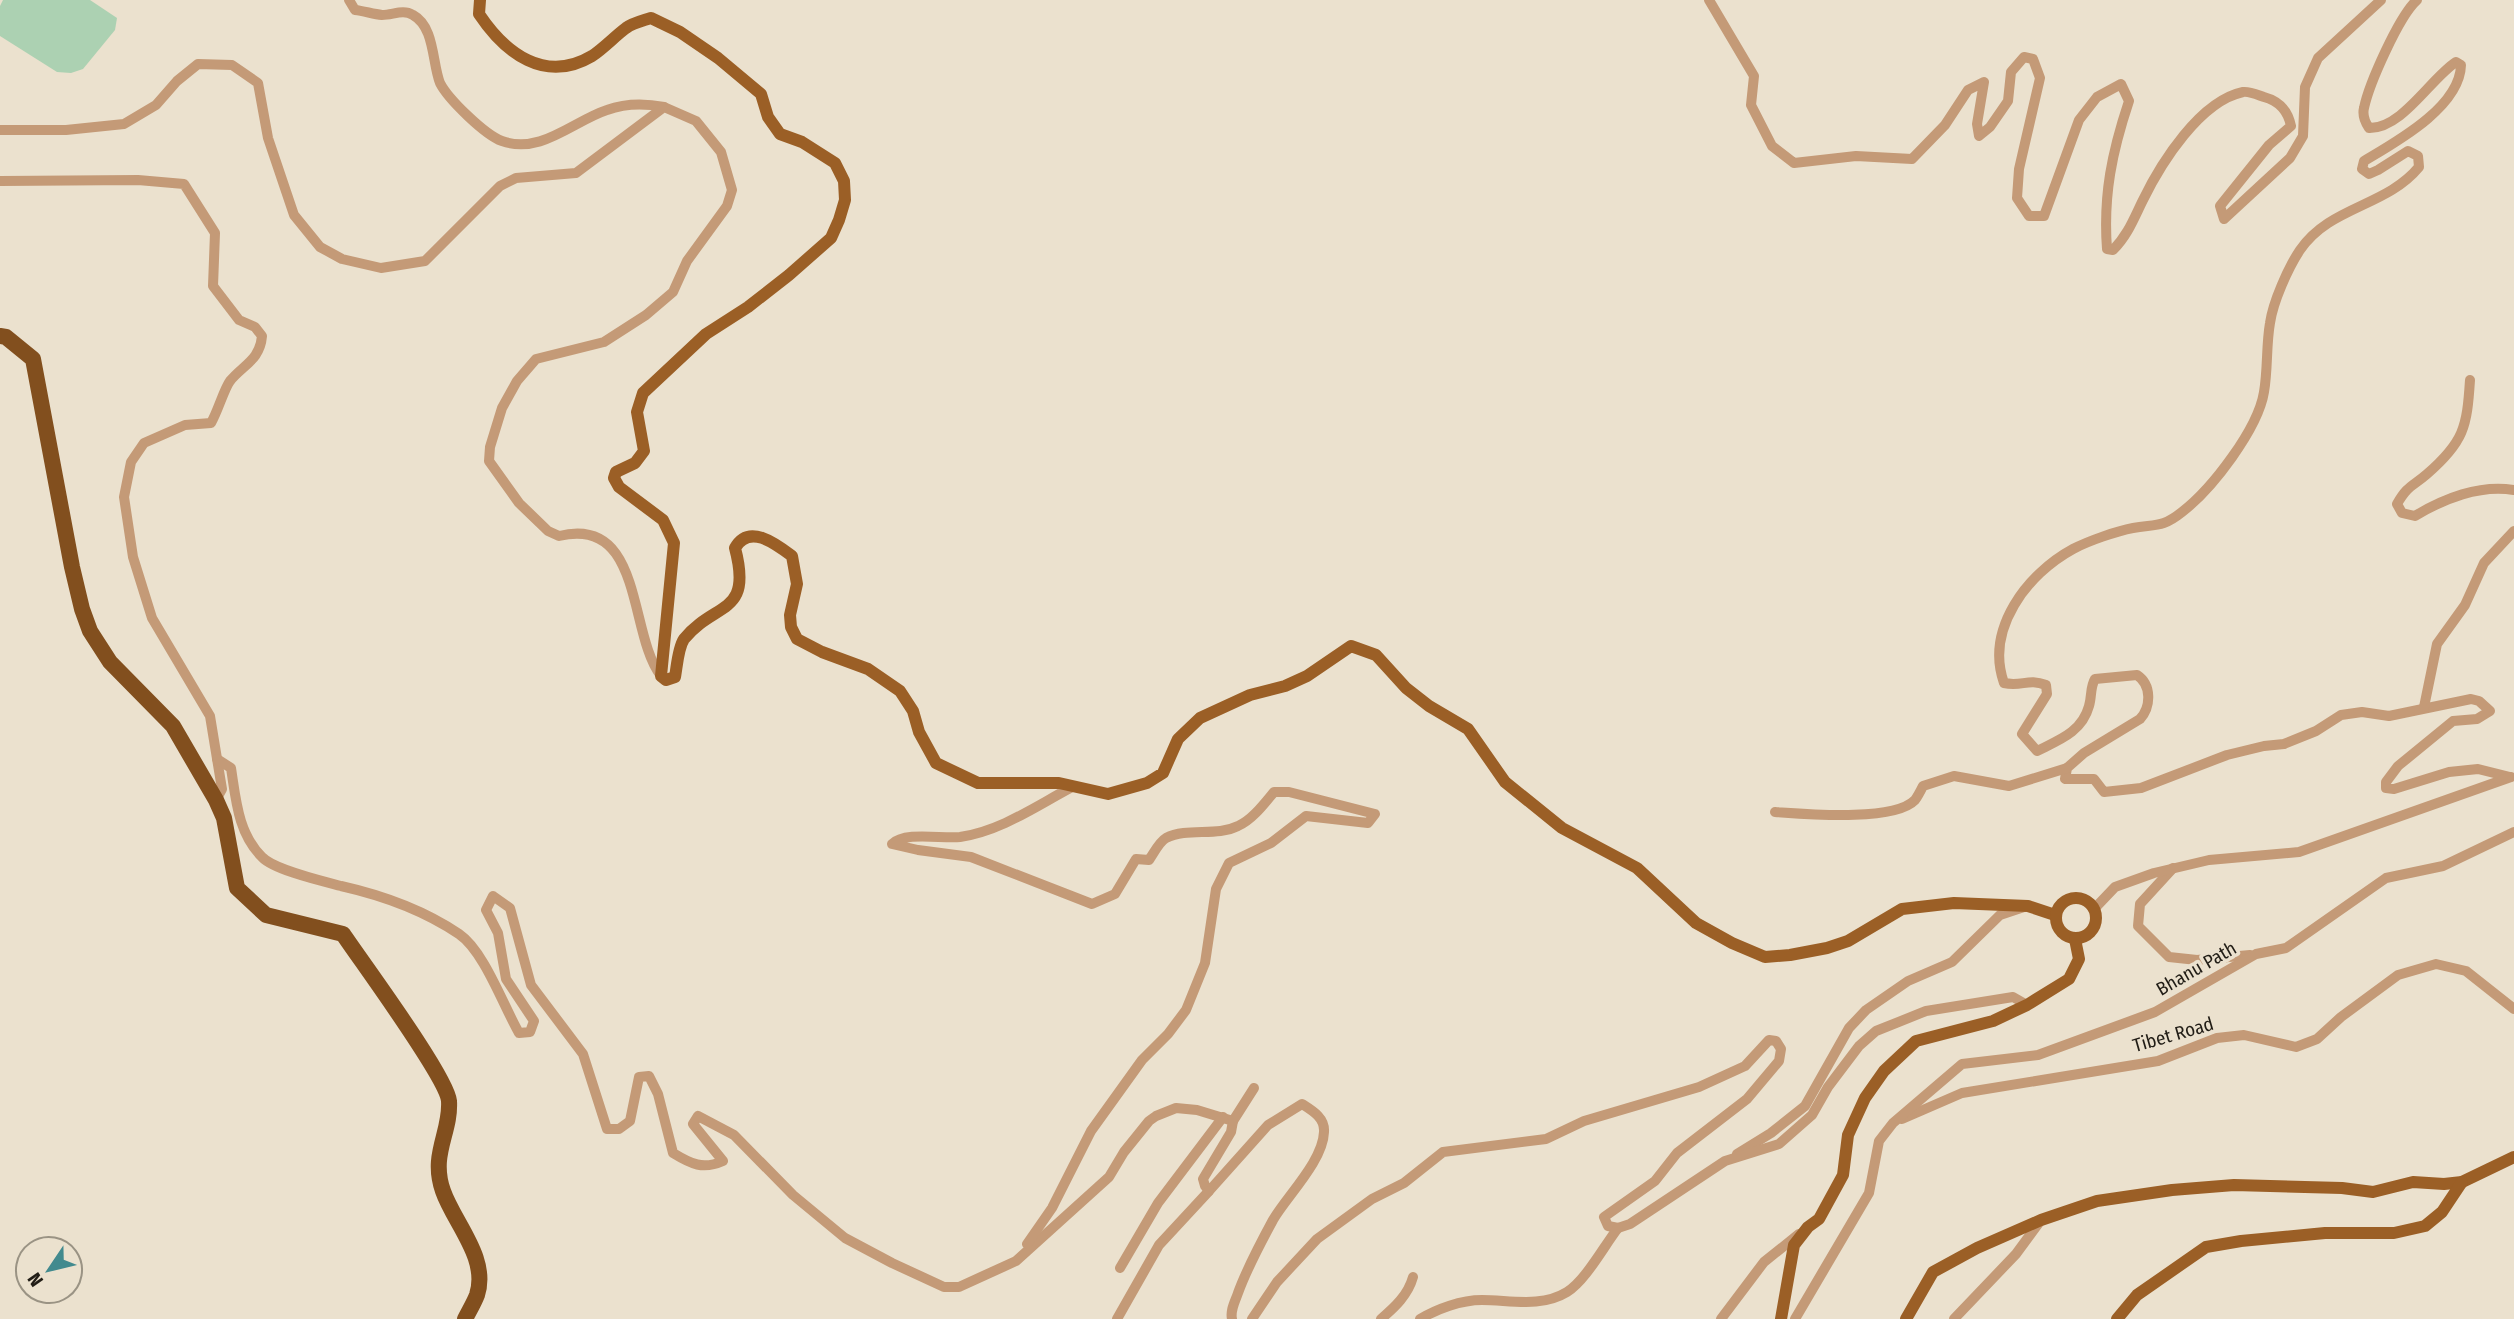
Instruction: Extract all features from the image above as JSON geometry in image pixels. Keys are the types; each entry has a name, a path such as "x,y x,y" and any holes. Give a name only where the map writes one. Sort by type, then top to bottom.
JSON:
{"highway":[{"path":"0,336 6,337 33,359 72,567 90,631 110,662 173,726 216,800 224,818 237,888 266,915 343,934 434,1068 449,1099 438,1159 442,1190 468,1241 480,1279 477,1295 465,1319"}],"main road":[{"path":"480,0 479,14 503,44 536,65 558,68 591,57 628,26 651,18 660,22 718,58 761,94 768,117 780,134 802,142 835,163 844,181 845,200 831,238 748,307 706,334 643,393 637,412 644,451 635,463 616,472 614,478 618,487 663,520 674,543 660,676 666,680 675,677 682,641 726,608 736,595 740,568 735,548 739,541 748,536 769,539 792,556 797,584 790,615 791,627 797,639 822,652 868,669 900,691 913,711 919,732 936,763 978,783 1059,783 1108,794 1147,783 1163,773 1178,739 1200,718 1250,695 1285,686 1307,676 1351,646 1376,655 1406,688 1429,706 1468,729 1506,782 1562,828 1637,868 1696,923 1765,957 1790,955 1837,945 1902,909 1954,903 2028,906 2055,915"},
{"path":"2081,897 2095,908 2096,919 2093,929 2084,937 2075,939 2060,932 2055,915 2064,901 2081,897"},
{"path":"1781,1319 1794,1245 1808,1227 1819,1219 1843,1175 1848,1135 1865,1098 1884,1071 1916,1041 1993,1021 2069,979 2079,959 2075,939"},
{"path":"1906,1319 1933,1272 1977,1248 2040,1220 2097,1201 2172,1190 2234,1185 2342,1188 2373,1192 2413,1182 2462,1182 2514,1157"},
{"path":"2117,1319 2137,1295 2206,1247 2325,1233 2394,1233 2425,1226 2442,1212 2462,1182"}],"street":[{"path":"349,0 355,10 382,15 405,12 416,16 428,35 440,82 449,99 501,141 528,144 565,132 606,110 640,103 664,107 696,121 721,152 732,190 727,206 687,261 673,292 646,315 604,342 536,359 517,382 502,408 490,447 489,461 519,503 548,531 559,536 574,532 593,535 608,544 622,565 636,603 653,666 660,676"},
{"path":"1709,0 1754,76 1751,105 1766,136 1772,146 1794,163 1856,156 1912,159 1945,125 1968,90 1984,82 1977,124 1979,136 1990,127 2008,101 2011,72 2024,57 2033,59 2040,78 2019,169 2017,198 2029,216 2044,216 2080,120 2097,97 2121,84 2129,101 2115,144 2104,214 2107,248 2113,250 2126,237 2143,198 2197,119 2222,102 2245,92 2274,100 2289,116 2291,126 2269,145 2220,206 2224,219 2290,158 2303,136 2305,87 2318,58 2381,0"},
{"path":"1775,812 1843,816 1900,809 1915,801 1923,786 1954,776 2009,786 2067,768 2084,753 2147,712 2147,689 2142,678 2137,676 2095,679 2082,723 2070,735 2037,751 2022,734 2047,694 2046,685 2034,681 2014,685 2004,683 1999,670 2000,646 2006,618 2024,590 2050,565 2074,548 2132,528 2161,526 2182,512 2202,494 2244,439 2257,419 2264,391 2270,322 2277,298 2298,252 2313,232 2337,215 2376,199 2409,179 2419,167 2418,156 2408,150 2369,174 2362,169 2364,161 2414,131 2455,89 2461,76 2461,65 2456,62 2445,69 2437,81 2412,105 2385,125 2369,128 2364,121 2363,110 2382,60 2407,11 2417,0"},
{"path":"0,130 66,130 124,124 156,105 177,81 198,64 232,65 258,83 268,138 294,215 320,247 342,259 381,268 425,261 500,186 516,178 576,173 664,107"},
{"path":"0,181 138,180 184,184 215,233 213,286 239,320 256,327 262,336 261,349 229,383 211,423 185,425 144,443 131,462 124,497 133,557 152,618 210,716 222,789 216,800"},
{"path":"2470,380 2467,421 2451,452 2425,476 2406,488 2397,504 2402,513 2415,516 2431,506 2460,495 2504,488 2514,490"},
{"path":"2424,707 2437,644 2465,605 2484,563 2514,531"},
{"path":"2067,768 2065,779 2094,779 2104,792 2141,788 2227,755 2284,744 2316,731 2341,715 2362,712 2389,716 2471,699 2479,701 2490,711 2477,719 2454,721 2398,766 2386,782 2386,788 2394,789 2449,772 2479,769 2512,777"},
{"path":"217,759 231,768 237,807 245,833 263,859 278,867 405,906 460,934 475,948 519,1033 530,1032 534,1021 506,979 498,933 486,910 492,896 510,908 531,985 583,1054 607,1129 619,1129 630,1121 639,1077 649,1076 658,1094 673,1153 692,1164 710,1167 723,1161 693,1124 698,1116 734,1135 793,1195 845,1238 944,1287 959,1287 1016,1261 1109,1177 1124,1152 1149,1121 1176,1108 1197,1110 1228,1119"},
{"path":"2095,908 2116,887 2173,868 2209,860 2299,852 2512,777"},
{"path":"1016,1261 1052,1208 1091,1131 1143,1060 1186,1010 1205,962 1216,889 1229,863 1271,843 1306,816 1368,823 1375,814 1289,792 1274,792 1260,809 1238,827 1180,834 1164,839 1149,860 1136,859 1115,894 1092,904 971,857 892,844 896,839 907,837 956,838 989,832 1072,787"},
{"name":"Bhanu Path","path":"1893,1123 1962,1064 2038,1055 2155,1012 2256,954 2286,948 2386,878 2443,866 2514,832"},
{"path":"2173,868 2140,904 2138,926 2169,957 2197,960 2256,954"},
{"path":"1252,1319 1277,1282 1317,1239 1372,1199 1404,1183 1443,1152 1546,1139 1584,1121 1699,1087 1745,1066 1769,1040 1776,1041 1781,1049 1779,1061 1747,1099 1677,1153 1655,1181 1604,1217 1608,1226 1618,1228 1630,1224 1770,1133 1805,1106 1849,1028 1866,1010 1908,981 1952,962 2000,915 2028,906"},
{"name":"Tibet Road","path":"1893,1123 1962,1093 2158,1060 2217,1038 2244,1035 2296,1047 2317,1039 2341,1017 2398,975 2436,964 2466,971 2514,1009"},
{"path":"1725,1161 1779,1144 1812,1115 1828,1087 1858,1046 1876,1031 1926,1011 2013,997 2026,1005"},
{"path":"1849,1028 1876,1031"},
{"path":"1120,1268 1158,1203 1254,1088"},
{"path":"1117,1319 1159,1245 1268,1125 1302,1104 1317,1114 1324,1134 1316,1158 1268,1231 1243,1278 1231,1313 1232,1319"},
{"path":"1209,1191 1203,1179 1231,1132 1228,1119"},
{"path":"1795,1319 1869,1193 1879,1141 1893,1123"},
{"path":"1954,1319 2016,1254 2040,1220"},
{"path":"1721,1319 1764,1262 1808,1227"},
{"path":"1420,1319 1436,1310 1480,1300 1509,1303 1552,1300 1570,1291 1618,1228"},
{"path":"1381,1319 1398,1304 1410,1288 1413,1277"}],"green space":[{"path":"3,0 90,0 117,18 115,30 83,69 71,73 57,72 0,36 0,6"}]}
